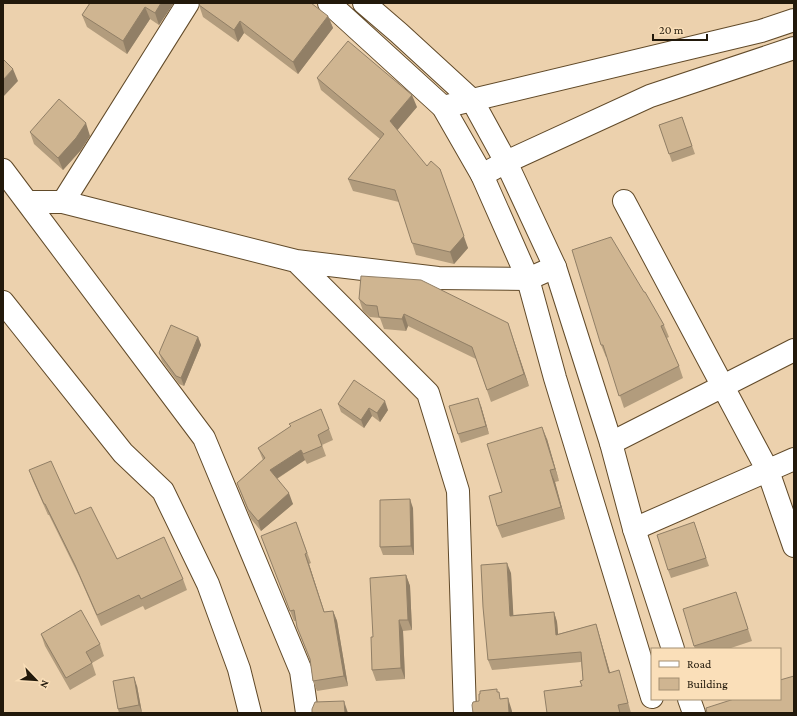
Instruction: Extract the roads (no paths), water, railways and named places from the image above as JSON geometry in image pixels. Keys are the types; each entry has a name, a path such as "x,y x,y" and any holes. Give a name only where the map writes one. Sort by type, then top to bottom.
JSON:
{"street":[{"path":"63,202 188,3"},
{"path":"329,3 443,107 482,175 528,279 555,378 651,695"},
{"path":"364,3 472,100 506,162 556,267 611,443 634,529 673,648"},
{"path":"443,107 761,31 794,20"},
{"path":"482,175 506,162 650,96 794,48"},
{"path":"3,170 204,438 301,671 307,713"},
{"path":"624,201 768,472 794,546"},
{"path":"27,202 63,202 296,261 438,278 528,279 556,267"},
{"path":"296,261 428,393 458,491 464,713"},
{"path":"3,302 123,453 163,491 208,584 239,669 250,713"},
{"path":"611,443 794,350"},
{"path":"634,529 768,472 794,459"},
{"path":"653,700 657,713"},
{"path":"689,700 694,713"}]}
